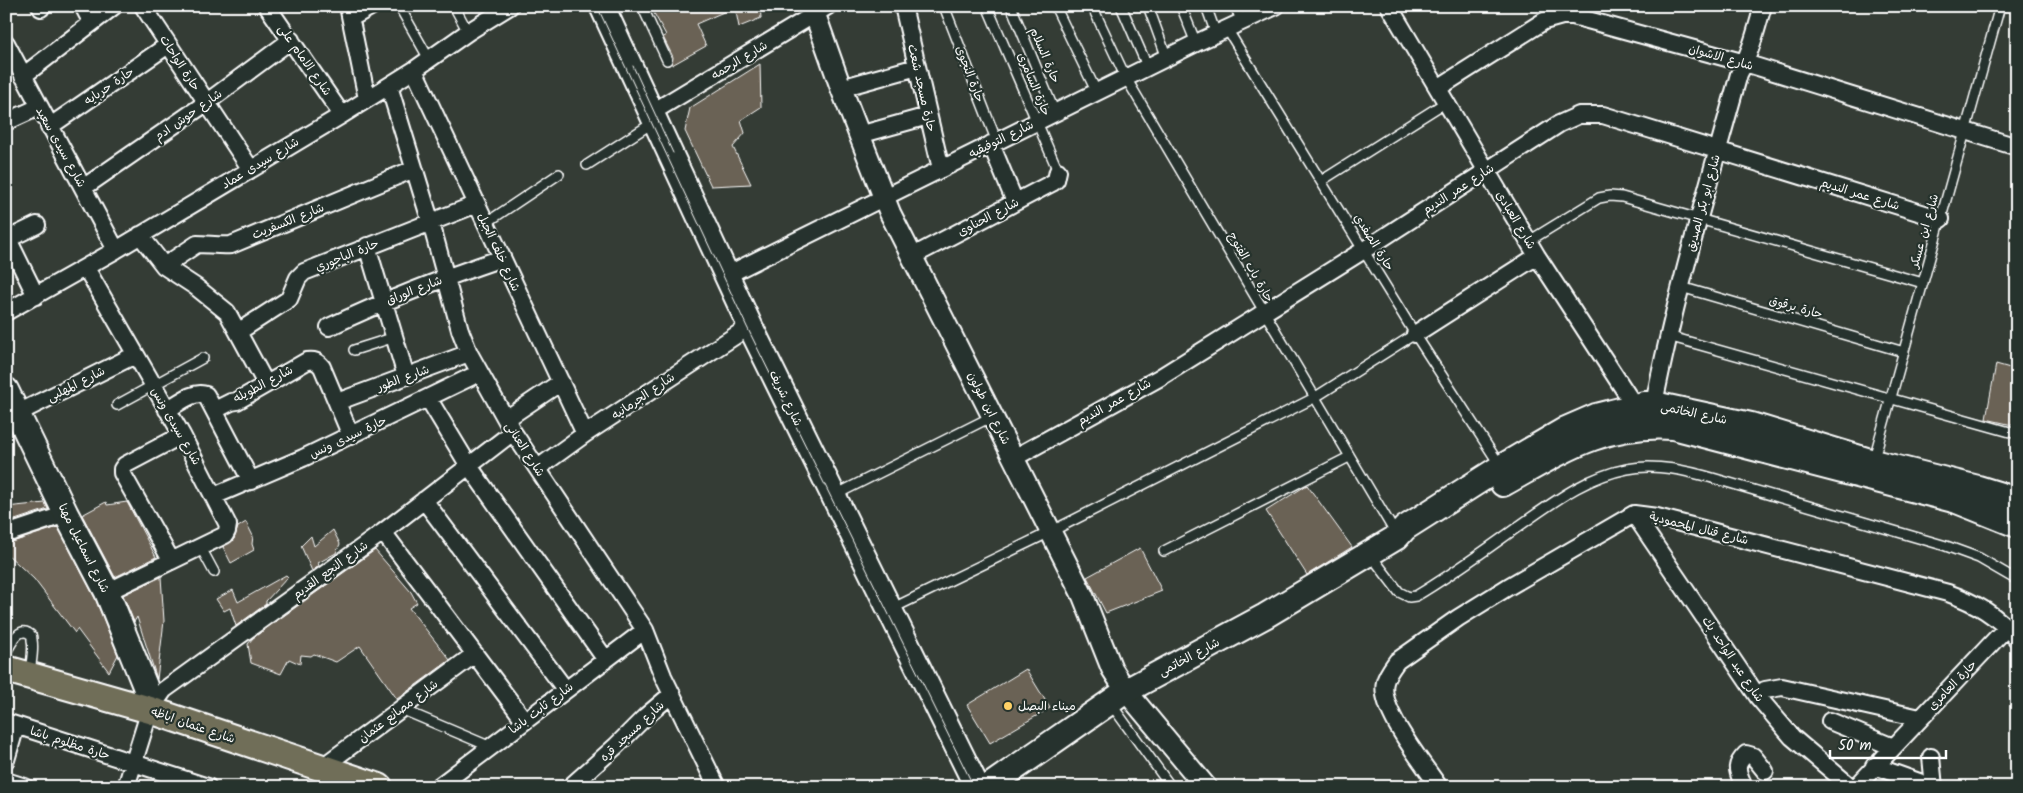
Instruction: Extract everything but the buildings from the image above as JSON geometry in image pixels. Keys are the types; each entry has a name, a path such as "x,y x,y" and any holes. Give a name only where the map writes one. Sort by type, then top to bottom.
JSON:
{"main road":[{"name":"شارع شريف","path":"602,6 750,326 977,787"},
{"name":"شارع اسماعيل مهنا","path":"6,390 66,514 107,592 146,686 150,710"},
{"name":"شارع الخاتمى","path":"988,787 1117,696 1265,616 1397,537 1405,528 1501,468 1566,429 1596,416 1644,405 1751,425 1873,462 1978,488 2017,500"},
{"name":"شارع الخاتمى","path":"1397,537 1413,534 1569,448 1597,436 1631,428 1652,426 1692,431 1957,500 2017,525"},
{"name":"شارع عثمان اباظه","path":"18,672 150,710 379,787"}],"street":[{"path":"83,6 92,23"},
{"path":"23,76 114,6"},
{"name":"حارة الواحات","path":"143,6 250,168"},
{"name":"شارع الامام على","path":"267,6 342,115"},
{"path":"368,99 349,12 372,6"},
{"name":"شارع سيدى عماد","path":"6,312 86,268 250,168 342,115 510,6"},
{"name":"حارة مسجد شعث","path":"903,6 940,169"},
{"name":"شارع العبادى","path":"1389,6 1537,256 1644,405"},
{"name":"شارع ابو بكر الصديق","path":"1644,405 1668,336 1739,74 1745,63 1763,6"},
{"name":"شارع الرحمه","path":"652,117 818,9"},
{"name":"شارع ابن طولون","path":"818,9 840,88 883,197 911,257 1083,596 1112,669 1117,696 1206,787"},
{"name":"شارع التوفيقيه","path":"727,275 1266,9"},
{"name":"شارع الاشوان","path":"1442,95 1544,20 1562,16 1582,17 1745,63 2017,147"},
{"name":"شارع حوش ادم","path":"83,188 206,103 291,40"},
{"name":"شارع سيدى سعيد","path":"6,43 116,250"},
{"name":"حارة حربايه","path":"49,127 168,46"},
{"path":"840,88 916,67"},
{"name":"شارع خلف الجبل","path":"414,70 585,434"},
{"name":"شارع العنانى","path":"389,86 431,223 460,330 469,353 510,425 645,630 672,694 717,787"},
{"path":"6,122 39,107"},
{"name":"شارع عمر النديم","path":"1014,458 1159,378 1364,250 1559,124 1578,115 1602,115 1941,219"},
{"path":"859,136 928,116"},
{"name":"حارة النجوى","path":"994,143 1015,202"},
{"name":"شارع الكسفريت","path":"164,266 197,244 209,246 217,244 231,245 414,169"},
{"name":"شارع الحناوى","path":"911,257 1052,183 1056,180 1058,171"},
{"name":"حارة الباجوري","path":"238,332 289,299 298,278 304,272 477,204"},
{"path":"36,225 7,237 36,296"},
{"path":"140,235 164,266 196,287 227,312 266,384"},
{"path":"367,246 406,376"},
{"path":"1415,334 1537,256"},
{"name":"شارع الوراق","path":"329,328 384,301 502,258"},
{"name":"شارع سيدى ونس","path":"86,268 182,436 228,525 225,535 107,592"},
{"name":"شارع الجرمانيه","path":"538,468 585,434 750,326"},
{"name":"شارع الطور","path":"337,402 469,353"},
{"name":"شارع المهلبى","path":"18,413 135,355"},
{"name":"شارع الطويله","path":"215,410 237,400 307,361 313,360 322,367 337,402"},
{"name":"حارة سيدى ونس","path":"214,496 351,436 479,373"},
{"name":"شارع النجع القديم","path":"126,787 150,710 164,690 382,532 469,466 510,425 561,382"},
{"path":"167,410 195,394 201,393 206,395 251,481"},
{"path":"428,398 469,466 606,660"},
{"path":"337,402 351,436"},
{"path":"171,560 122,473 122,469 125,465 182,436"},
{"path":"424,500 565,689"},
{"path":"6,534 66,514"},
{"name":"شارع قنال المحمودية","path":"1440,787 1394,720 1387,706 1385,682 1397,661 1458,618 1614,524 1634,514 1657,517 1948,593 1984,608 2012,633"},
{"name":"شارع عبد الواحد بك","path":"1634,514 1758,697 1792,737 1851,787"},
{"path":"382,532 525,721"},
{"name":"شارع ثابت باشا","path":"438,787 645,630"},
{"name":"حارة العامرى","path":"1856,787 1920,718 2012,633"},
{"name":"شارع مصانع عثمان","path":"321,768 475,654"},
{"path":"1758,697 1771,688 1782,688 1920,718"},
{"name":"شارع مسجد قره","path":"570,787 672,694"},
{"path":"1830,722 1893,746"},
{"path":"6,760 11,724"},
{"name":"حارة مظلوم باشا","path":"11,724 208,787"},
{"path":"1744,787 1737,766 1738,762 1746,754 1753,756 1765,771"},
{"path":"1874,766 1934,787 1931,756"},
{"path":"6,781 25,787"}],"lane":[{"path":"399,6 429,59"},
{"path":"454,6 468,32"},
{"path":"642,6 667,60"},
{"name":"حارة النجوى","path":"944,6 994,143"},
{"name":"حارة السامرى","path":"987,6 1058,171"},
{"name":"حارة السلام","path":"1011,6 1055,113"},
{"path":"1055,6 1097,93"},
{"name":"حارة باب الفتوح","path":"1092,6 1126,78 1397,537"},
{"path":"1121,6 1148,68"},
{"path":"1148,6 1167,58"},
{"path":"1181,6 1196,43"},
{"path":"1206,6 1228,28 1236,6"},
{"name":"شارع ابن عسكر","path":"1873,462 2000,6"},
{"name":"حارة الصفدي","path":"1228,28 1415,334 1501,468"},
{"name":"شارع الاشوان","path":"1321,181 1442,95"},
{"path":"587,165 652,117"},
{"path":"486,223 559,174"},
{"path":"1529,241 1599,198 1610,196 1622,197 1923,283"},
{"name":"حارة برقوق","path":"1681,287 1904,352"},
{"path":"890,610 1050,532 1314,398 1415,334"},
{"path":"1668,336 2017,434"},
{"path":"354,350 395,337"},
{"path":"117,405 204,358"},
{"path":"834,495 993,416"},
{"path":"1164,551 1349,457"},
{"path":"1369,553 1399,592 1409,597 1416,596 1565,494 1595,478 1627,469 1655,467 1690,472 1716,479 1946,546 1979,558 2017,580"},
{"path":"200,546 214,572"},
{"path":"6,652 17,635 27,632 32,636 18,672"},
{"path":"1117,696 1171,787"},
{"path":"401,709 490,747"}],"tram line":[{"path":"597,6 747,327 974,787"},
{"path":"633,66 673,153"}],"place":[{"name":"ميناء البصل","path":"1008,706"}]}
